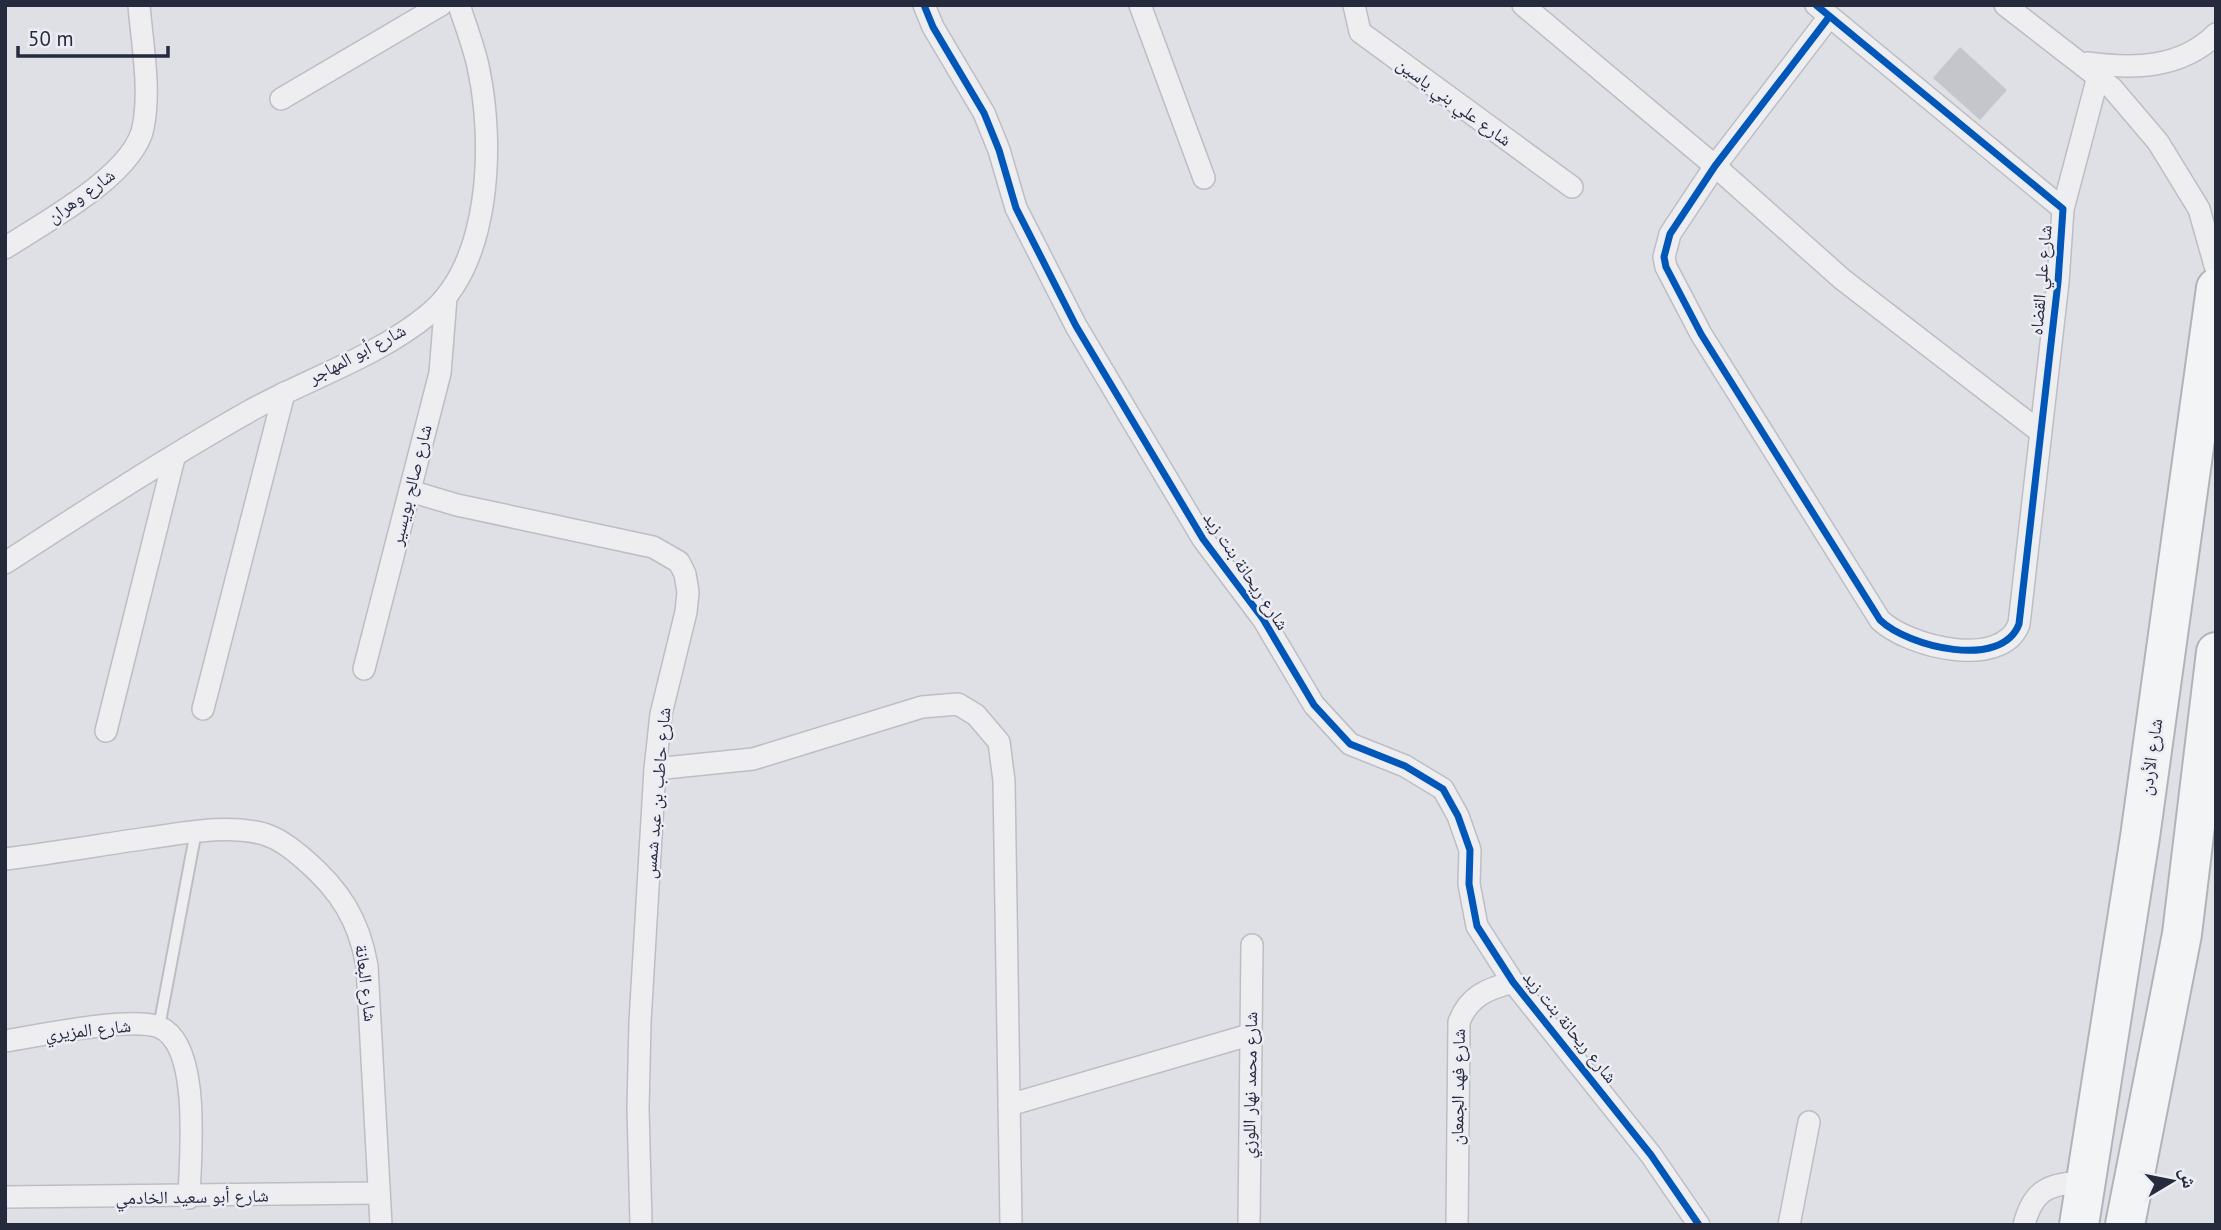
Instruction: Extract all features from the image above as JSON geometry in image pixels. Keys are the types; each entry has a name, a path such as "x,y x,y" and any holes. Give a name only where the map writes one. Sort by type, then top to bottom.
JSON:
{"highway":[{"name":"شارع الأردن","path":"2079,1225 2140,837 2216,288"},
{"path":"2125,1225 2182,934 2214,674"}],"street":[{"name":"شارع وهران","path":"5,248 114,174 134,152 143,128 145,80 139,5"},
{"path":"281,99 441,5"},
{"name":"شارع أبو المهاجر","path":"5,563 284,393 411,326 446,298 460,275 476,235 487,165 486,117 479,69 459,5"},
{"name":"شارع ريحانة بنت زيد","path":"924,5 933,27 984,113 999,150 1016,208 1076,326 1203,539 1263,619 1314,705 1350,744 1405,766 1444,789 1458,816 1469,850 1469,884 1477,926 1513,982 1643,1144 1699,1225"},
{"path":"1140,5 1205,178"},
{"name":"شارع علي بني ياسين","path":"1354,5 1360,32 1572,187"},
{"path":"1523,5 1714,166 1842,279 2039,431"},
{"path":"2005,5 2078,61 2099,71 2144,124 2181,176 2199,209 2216,269"},
{"path":"1714,166 1822,11"},
{"name":"شارع علي القضاه","path":"1714,166 1666,244 1666,267 1682,301 1880,620 1897,634 1915,642 1982,651 2007,642 2015,635 2019,624 2058,282 2063,209 1822,11"},
{"path":"2099,71 2178,61 2203,47 2216,34"},
{"path":"2063,209 2099,71"},
{"name":"شارع صالح بويسير","path":"364,669 440,373 446,298"},
{"path":"203,709 284,393"},
{"path":"106,731 174,458"},
{"name":"شارع حاطب بن عبد شمس","path":"410,491 457,505 653,547 679,562 687,583 686,612 661,714 655,768 640,1022 638,1108 641,1225"},
{"path":"655,768 753,759 922,707 958,704 976,715 999,742 1004,781 1011,1225"},
{"name":"شارع البعانة","path":"5,859 196,831 240,830 266,835 286,845 338,891 351,912 362,940 370,991 381,1225"},
{"name":"شارع محمد نهار اللوزي","path":"1248,1225 1252,946"},
{"name":"شارع فهد الجمعان","path":"1457,1225 1459,1022 1468,1004 1478,994 1513,982"},
{"name":"شارع المزيري","path":"5,1041 120,1024 159,1027"},
{"path":"159,1027 176,1041 185,1060 190,1122 190,1198"},
{"path":"1009,1105 1250,1035"},
{"path":"1789,1225 1808,1122"},
{"path":"2024,1225 2028,1208 2045,1188 2087,1181"},
{"name":"شارع أبو سعيد الخادمي","path":"5,1197 190,1198 379,1193"}],"lane":[{"path":"159,1027 196,831"}],"building":[{"path":"1960,47 2007,90 1980,120 1933,78"}],"cycle path":[{"path":"924,5 933,27 984,113 999,150 1016,208 1076,326 1203,539 1263,619 1314,705 1350,744 1405,766 1443,789 1458,816 1470,850 1469,884 1477,926 1513,982 1651,1155 1699,1225"},
{"path":"1816,5 2063,209 2058,282 2019,624 2009,638 1994,647 1975,650 1932,645 1893,630 1880,620 1701,334 1666,267 1664,257 1670,234 1715,166 1829,17"}]}
